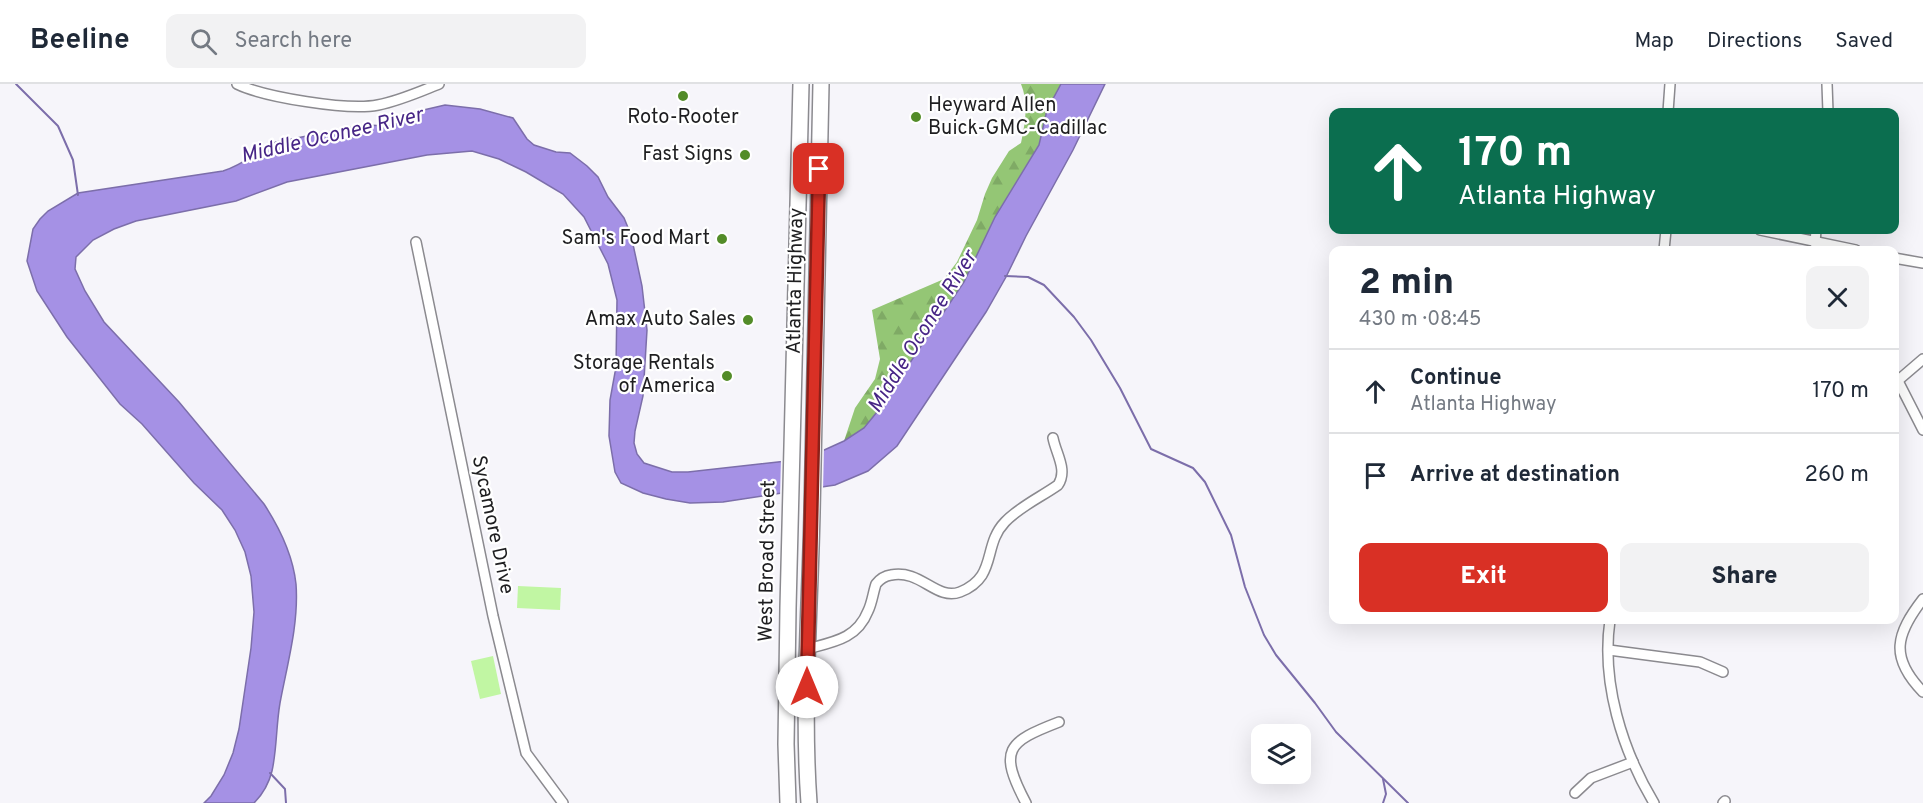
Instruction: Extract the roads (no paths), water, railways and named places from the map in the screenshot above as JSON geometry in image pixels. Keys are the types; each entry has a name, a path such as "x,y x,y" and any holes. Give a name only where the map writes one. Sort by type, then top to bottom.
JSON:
{"main road":[{"name":"Atlanta Highway","path":"791,464 801,84"},
{"name":"Atlanta Highway","path":"813,479 821,84"},
{"name":"West Broad Street","path":"789,803 786,726 791,464"},
{"name":"West Broad Street","path":"809,803 807,649 813,479"},
{"path":"786,726 807,725"}],"street":[{"path":"237,84 302,100 336,105 366,106 404,97 439,84"},
{"path":"1668,108 1670,84"},
{"path":"1827,84 1828,108"},
{"path":"1777,234 1833,246"},
{"path":"1815,243 1816,234"},
{"name":"Sycamore Drive","path":"416,242 493,616 526,753 562,803"},
{"path":"1899,259 1923,263"},
{"path":"1899,379 1923,359"},
{"path":"1899,387 1923,430"},
{"path":"807,649 838,641 854,633 867,614 876,584 887,576 909,574 942,592 951,594 975,584 983,575 992,544 1004,522 1058,484 1062,478 1063,469 1053,438"},
{"path":"1923,599 1907,620 1900,641 1904,665 1923,692"},
{"path":"1610,624 1611,682 1616,710 1633,762 1654,803"},
{"path":"1609,650 1700,662 1723,672"},
{"path":"1026,803 1013,776 1010,758 1012,750 1016,744 1031,733 1059,722"},
{"path":"1575,793 1591,778 1633,762"}],"water":[{"name":"Middle Oconee River","path":"1061,84 1105,84 1006,277 986,312 897,446 868,471 835,485 723,502 690,503 643,493 621,483 615,472 609,436 610,400 616,367 617,300 608,264 584,217 563,194 499,159 472,151 427,155 287,182 236,201 136,221 93,240 76,257 75,269 85,291 104,322 179,402 264,504 284,542 294,573 296,614 269,780 254,803 204,803 224,775 239,729 254,612 251,576 245,552 222,510 194,483 142,424 120,404 67,337 37,291 27,261 33,229 48,211 78,193 223,171 276,142 364,125 392,126 415,112 445,105 480,109 513,118 527,139 534,145 556,152 570,153 587,166 598,177 608,197 624,218 631,235 642,286 647,330 643,396 634,443 637,454 644,463 672,472 688,472 787,461 822,451 844,441 864,428 877,412 964,282 995,217 1039,145 1047,110"}],"waterway":[{"path":"16,84 58,126 73,160 78,195"},
{"path":"1005,276 1028,277 1044,285 1074,317 1091,340 1120,388 1151,449 1193,468 1205,482 1231,535 1245,587 1264,635 1276,655 1336,732 1408,803"},
{"path":"270,773 285,789 286,803"},
{"path":"1383,779 1386,794 1383,803"}],"place":[{"name":"Roto-Rooter","path":"683,96"},
{"name":"Heyward Allen Buick-GMC-Cadillac","path":"916,117"},
{"name":"Fast Signs","path":"745,155"},
{"name":"Sam's Food Mart","path":"722,239"},
{"name":"Amax Auto Sales","path":"748,320"},
{"name":"Storage Rentals of America","path":"727,376"}]}
